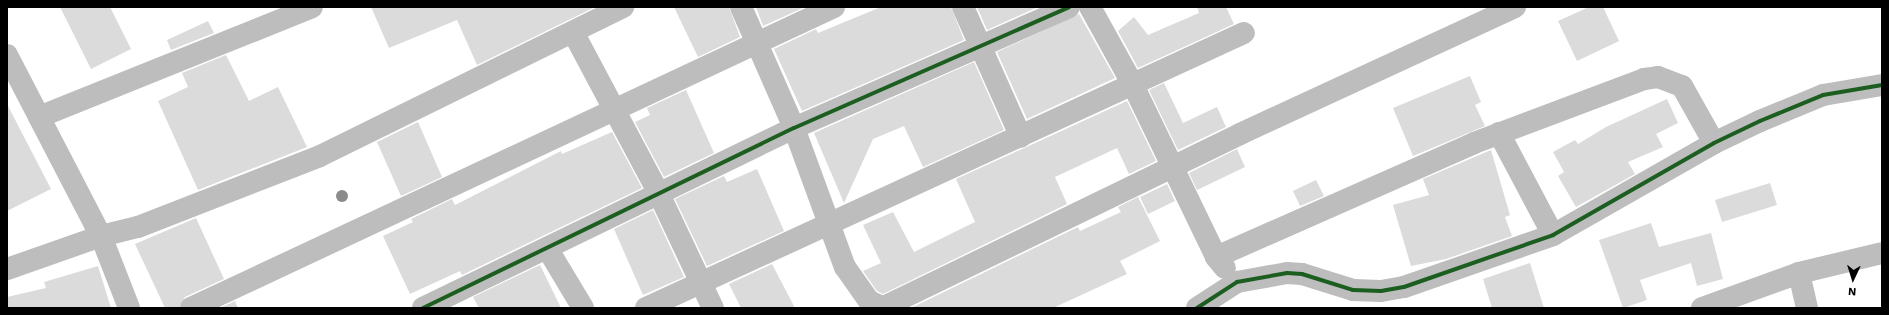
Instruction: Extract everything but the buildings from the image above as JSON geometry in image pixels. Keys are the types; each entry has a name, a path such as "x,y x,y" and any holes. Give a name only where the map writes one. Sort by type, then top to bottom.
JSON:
{"street":[{"path":"39,117 312,7"},
{"path":"7,269 101,236 138,227 320,156 623,7"},
{"path":"741,7 756,45 794,128 845,267 869,301 883,308 1171,167 1515,7"},
{"path":"192,308 615,112 834,7"},
{"path":"963,7 979,47 1021,137"},
{"path":"424,308 794,128 1069,7"},
{"path":"1090,7 1133,85 1171,167 1216,257 1237,282"},
{"path":"573,32 659,194 713,308"},
{"path":"646,308 828,223 1021,137 1244,33"},
{"path":"7,55 101,236 129,308"},
{"path":"1216,257 1499,133 1644,79 1658,77 1682,86 1714,143"},
{"path":"1197,308 1237,282 1288,273 1302,274 1353,290 1381,291 1404,287 1553,235 1714,143 1823,95 1882,85"},
{"path":"1499,133 1553,235"},
{"path":"547,248 583,308"},
{"path":"1702,308 1799,273 1882,253"},
{"path":"1799,273 1807,308"}],"cycle path":[{"path":"423,308 794,128 1069,7"},
{"path":"1197,308 1237,282 1287,273 1302,274 1353,290 1381,291 1404,287 1553,235 1714,143 1760,121 1823,95 1882,85"}]}
